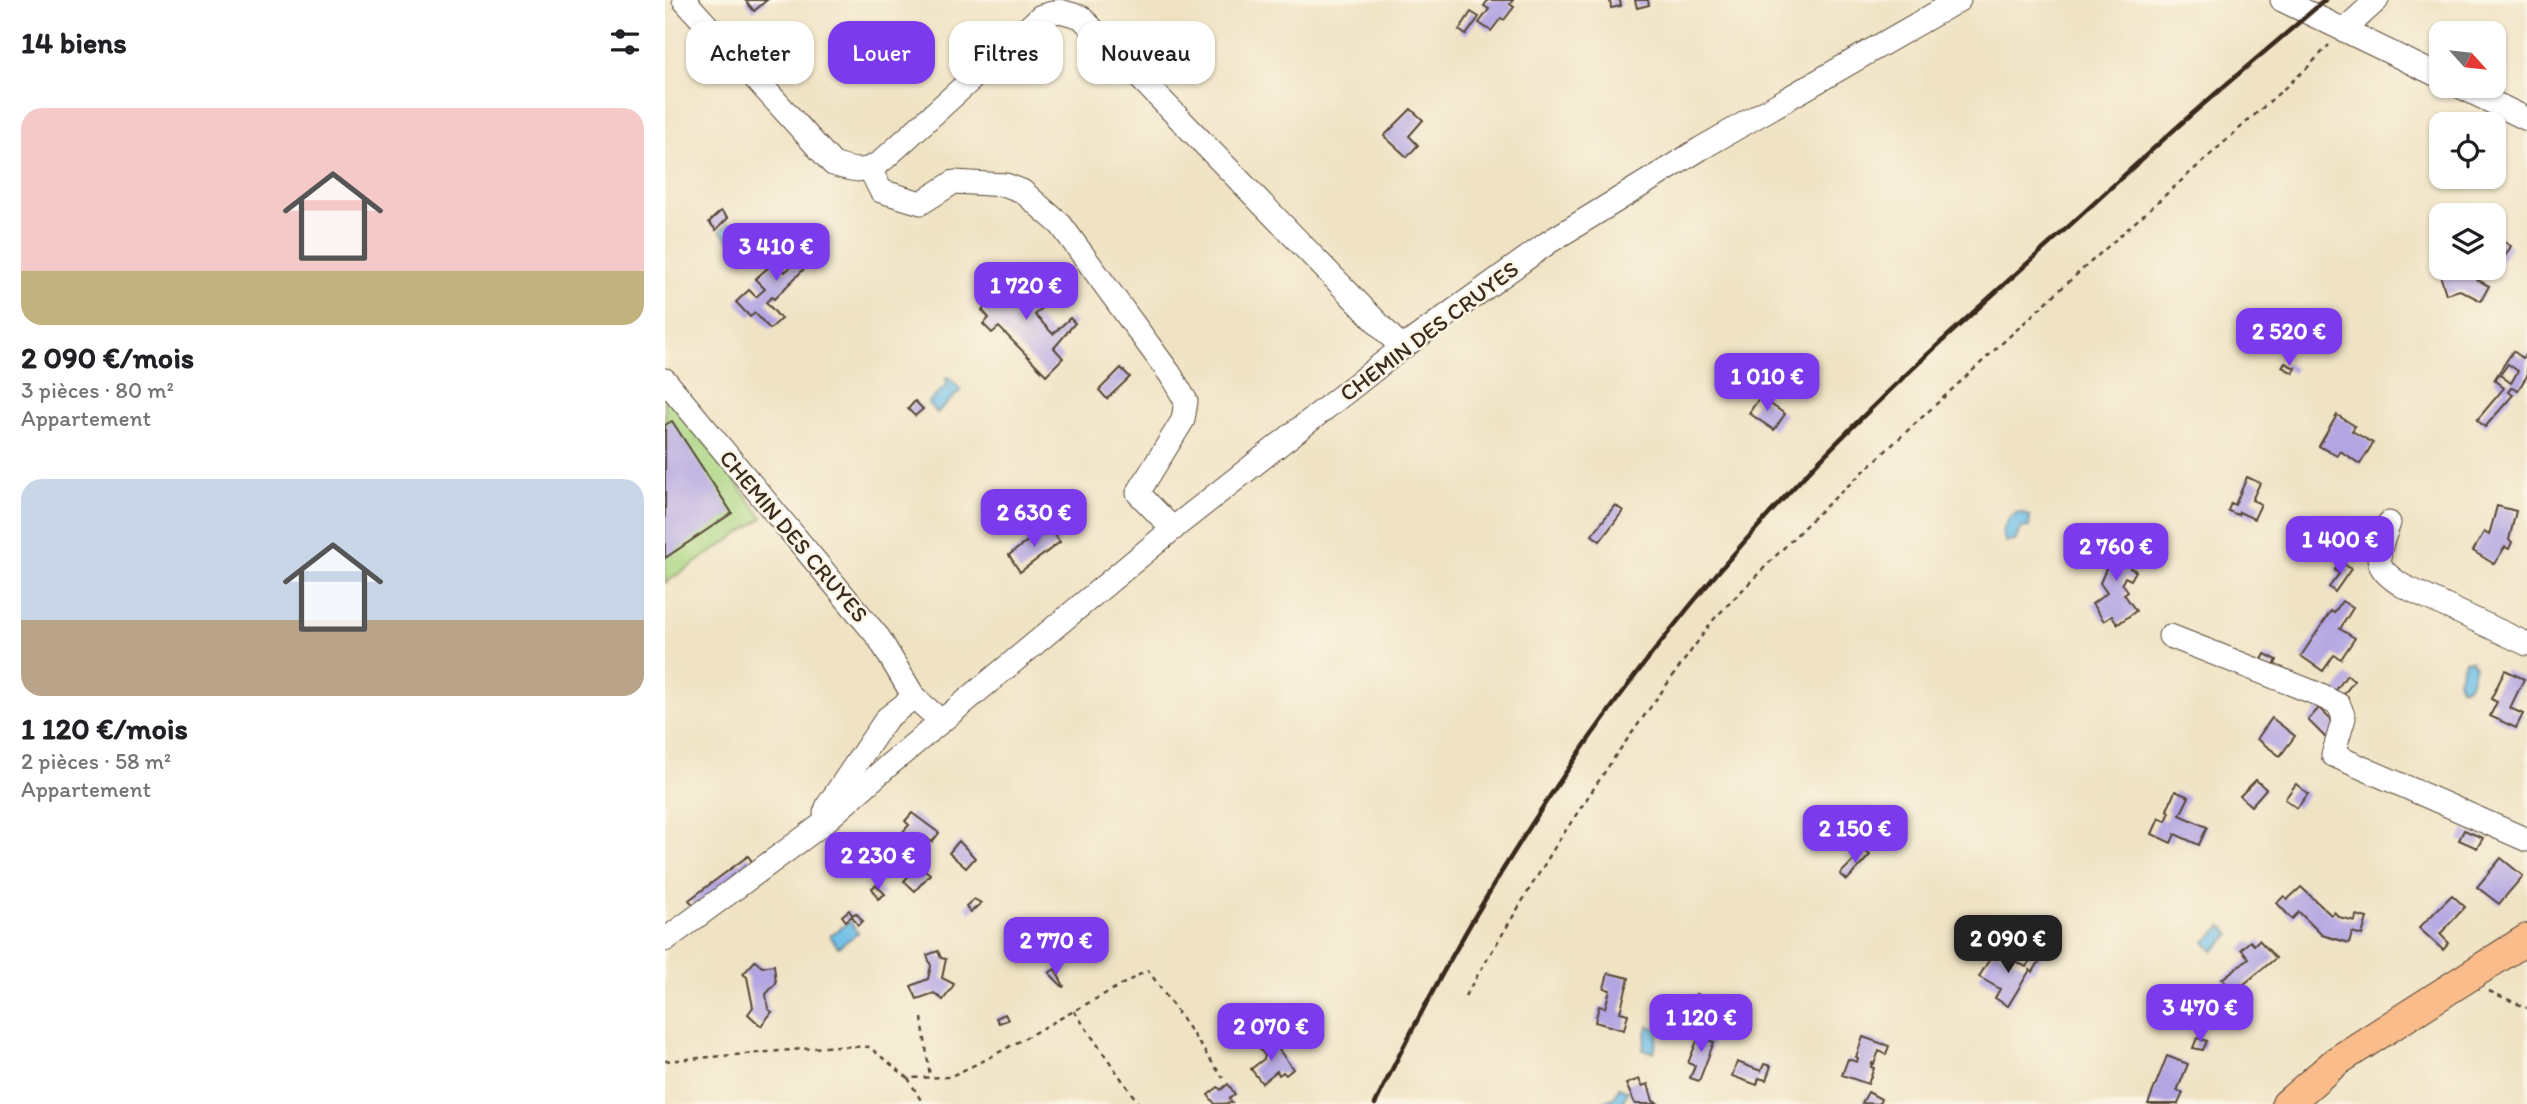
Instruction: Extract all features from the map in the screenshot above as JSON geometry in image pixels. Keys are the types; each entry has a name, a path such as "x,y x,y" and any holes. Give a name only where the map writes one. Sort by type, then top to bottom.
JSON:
{"main road":[{"path":"2287,1104 2337,1061 2527,939"}],"street":[{"path":"684,0 833,164 851,170 870,169 1041,16 1060,11 1081,18 1402,348"},
{"name":"CHEMIN DES CRUYES","path":"665,940 820,826 941,721 1173,529 1402,348 1549,242 1700,149 1959,0"},
{"path":"2282,0 2429,71"},
{"path":"2344,30 2378,0"},
{"path":"2484,98 2527,118"},
{"path":"870,169 881,191 921,203 954,182 1006,185 1022,191 1061,225 1155,354 1185,401 1183,421 1138,493 1173,529"},
{"name":"CHEMIN DES CRUYES","path":"665,380 879,638 914,697 941,721"},
{"path":"2389,523 2378,552 2378,564 2386,575 2403,586 2527,644"},
{"path":"2170,636 2339,705 2344,718 2333,755 2527,840"},
{"name":"CHEMIN DES CRUYES","path":"820,826 828,805 887,718 914,697"}],"path":[{"path":"1465,996 1608,765 1714,619 1812,519 2065,285 2308,68 2344,30"},
{"path":"908,1078 949,1076 973,1066 1148,970 1223,1078"},
{"path":"2469,977 2480,987 2527,1008"},
{"path":"1074,1011 1139,1104"},
{"path":"922,1018 930,1077"},
{"path":"665,1061 837,1046 869,1047 908,1078 923,1104"}],"green space":[{"path":"665,390 763,518 665,583"}],"water":[{"path":"729,223 753,249 745,257 720,231"},
{"path":"948,377 961,390 937,413 928,403 948,384 945,380"},
{"path":"2020,512 2030,516 2029,527 2021,528 2015,541 2006,542 2002,532 2011,517"},
{"path":"2471,660 2475,665 2470,684 2461,687 2458,680 2465,661"},
{"path":"850,921 858,933 838,947 830,936"},
{"path":"2222,926 2231,934 2213,951 2205,942"},
{"path":"1224,1012 1231,1017 1239,1032 1232,1037 1222,1028 1217,1017"},
{"path":"1648,1026 1659,1029 1654,1052 1643,1050"},
{"path":"1619,1087 1628,1091 1624,1100 1627,1104 1599,1104 1615,1097"}],"building":[{"path":"745,0 767,0 754,11"},
{"path":"1488,0 1513,0 1510,4 1514,7 1491,31 1479,23 1489,9 1484,6"},
{"path":"1610,0 1620,0 1621,6 1611,8"},
{"path":"1635,0 1648,0 1649,5 1637,8"},
{"path":"1471,12 1479,17 1466,35 1459,30"},
{"path":"1411,109 1423,120 1409,136 1418,145 1407,157 1384,136"},
{"path":"721,211 728,218 716,230 709,222"},
{"path":"800,240 816,257 774,299 772,297 766,302 781,319 770,329 755,313 750,317 736,302 749,290 756,297 765,289 755,279","holes":["787,256 794,264 785,272 778,264"]},
{"path":"1025,271 1047,294 1039,303 1043,307 1035,315 1053,334 1070,318 1075,323 1054,348 1063,358 1046,375 999,327 992,333 983,324 989,318 982,310"},
{"path":"2442,280 2478,280 2489,286 2481,301 2460,290 2446,294"},
{"path":"2513,351 2523,358 2527,351 2527,376 2518,390 2511,388 2508,392 2513,395 2485,427 2477,420 2504,388 2494,380","holes":["2508,364 2518,371 2511,383 2500,375"]},
{"path":"2285,363 2295,368 2293,373 2282,367"},
{"path":"1121,368 1130,377 1107,399 1099,390"},
{"path":"1760,397 1785,414 1774,430 1749,413"},
{"path":"915,401 923,409 915,416 908,409"},
{"path":"2337,415 2355,426 2352,431 2373,443 2360,464 2340,451 2337,456 2319,446"},
{"path":"672,421 732,513 665,558 665,425"},
{"path":"2247,477 2260,483 2252,500 2261,504 2254,519 2239,512 2238,515 2228,511 2231,503 2235,505"},
{"path":"1615,505 1623,511 1600,541 1592,535"},
{"path":"2497,506 2516,511 2509,540 2512,542 2509,549 2505,547 2494,564 2473,551 2484,532 2489,535"},
{"path":"1048,526 1060,542 1020,572 1009,555"},
{"path":"2114,537 2135,547 2127,562 2131,564 2130,568 2136,571 2131,580 2125,577 2122,583 2128,591 2124,594 2136,611 2118,624 2112,616 2104,621 2092,604 2107,593 2100,583 2109,562 2103,559"},
{"path":"2341,562 2351,569 2335,592 2329,587 2339,574 2335,570"},
{"path":"2342,601 2353,608 2340,629 2355,638 2341,659 2334,655 2323,671 2301,656 2331,611 2334,613"},
{"path":"2265,654 2277,660 2273,668 2261,662"},
{"path":"2505,670 2524,679 2510,708 2523,714 2516,728 2490,716 2497,702 2491,699"},
{"path":"2347,675 2354,681 2341,698 2334,693"},
{"path":"2319,708 2339,728 2327,739 2308,720"},
{"path":"2272,718 2295,736 2280,756 2257,739"},
{"path":"2256,780 2266,789 2251,806 2240,796"},
{"path":"2296,784 2308,794 2297,808 2285,799"},
{"path":"2175,791 2189,797 2180,815 2207,827 2199,845 2175,834 2171,843 2152,834 2159,818 2166,821 2170,812 2167,810"},
{"path":"912,813 939,833 932,842 927,838 906,860 911,864 903,873 880,847 888,838 893,843 909,825 905,821"},
{"path":"2464,830 2483,838 2477,848 2459,840"},
{"path":"959,841 975,858 966,868 949,853"},
{"path":"1864,850 1870,855 1847,880 1840,874"},
{"path":"748,856 754,864 694,906 689,900"},
{"path":"2501,858 2523,876 2499,904 2477,887"},
{"path":"919,865 930,874 915,891 904,881"},
{"path":"876,885 885,894 878,899 872,888"},
{"path":"2301,887 2331,915 2334,912 2339,917 2355,921 2356,915 2367,918 2362,935 2352,932 2349,943 2322,935 2299,912 2292,919 2277,903 2284,896 2288,899"},
{"path":"2452,895 2465,907 2440,934 2449,943 2443,950 2419,928"},
{"path":"974,899 981,903 970,913 966,906"},
{"path":"849,910 863,921 858,925 852,916 846,921 842,916"},
{"path":"2259,940 2276,958 2243,985 2246,989 2238,997 2222,979 2249,958 2241,949 2250,941 2254,945"},
{"path":"1995,950 2026,967 2036,951 2043,955 2033,972 2030,970 2008,1006 1995,998 2000,989 1979,977"},
{"path":"938,951 941,958 946,959 942,978 954,984 943,1000 934,993 917,999 911,986 928,979 931,966 927,955"},
{"path":"755,961 762,967 774,965 776,983 766,994 768,1009 772,1012 761,1026 748,1014 753,1007 747,977 743,974"},
{"path":"1055,969 1064,986 1063,987 1049,973"},
{"path":"1608,973 1629,978 1620,1012 1628,1014 1624,1030 1595,1022 1599,1006 1605,1008 1610,990 1604,988"},
{"path":"1696,994 1715,1001 1706,1026 1696,1022 1694,1028 1684,1024"},
{"path":"1005,1014 1008,1020 999,1023 996,1018"},
{"path":"1702,1029 1713,1033 1710,1041 1714,1042 1699,1081 1690,1078 1695,1066 1688,1063"},
{"path":"1863,1037 1889,1046 1886,1054 1879,1051 1874,1064 1872,1063 1871,1067 1874,1068 1868,1084 1842,1075 1848,1059 1857,1062 1856,1057"},
{"path":"2197,1038 2207,1041 2203,1050 2193,1048"},
{"path":"1271,1039 1293,1069 1286,1075 1283,1072 1279,1075 1277,1071 1262,1083 1251,1069 1264,1059 1265,1056 1259,1048"},
{"path":"2167,1056 2188,1064 2177,1091 2183,1093 2178,1104 2148,1104"},
{"path":"1737,1062 1761,1071 1764,1064 1771,1066 1766,1080 1759,1078 1757,1085 1732,1076"},
{"path":"1639,1079 1642,1086 1648,1084 1653,1101 1659,1104 1635,1104 1626,1084"},
{"path":"1228,1084 1235,1094 1229,1099 1232,1103 1215,1104 1208,1095 1218,1087 1221,1090"},
{"path":"1868,1092 1881,1099 1879,1104 1862,1103"}],"railway":[{"path":"1375,1104 1458,945 1552,793 1603,719 1713,578 1838,441 1907,374 2167,136 2325,0"}]}
